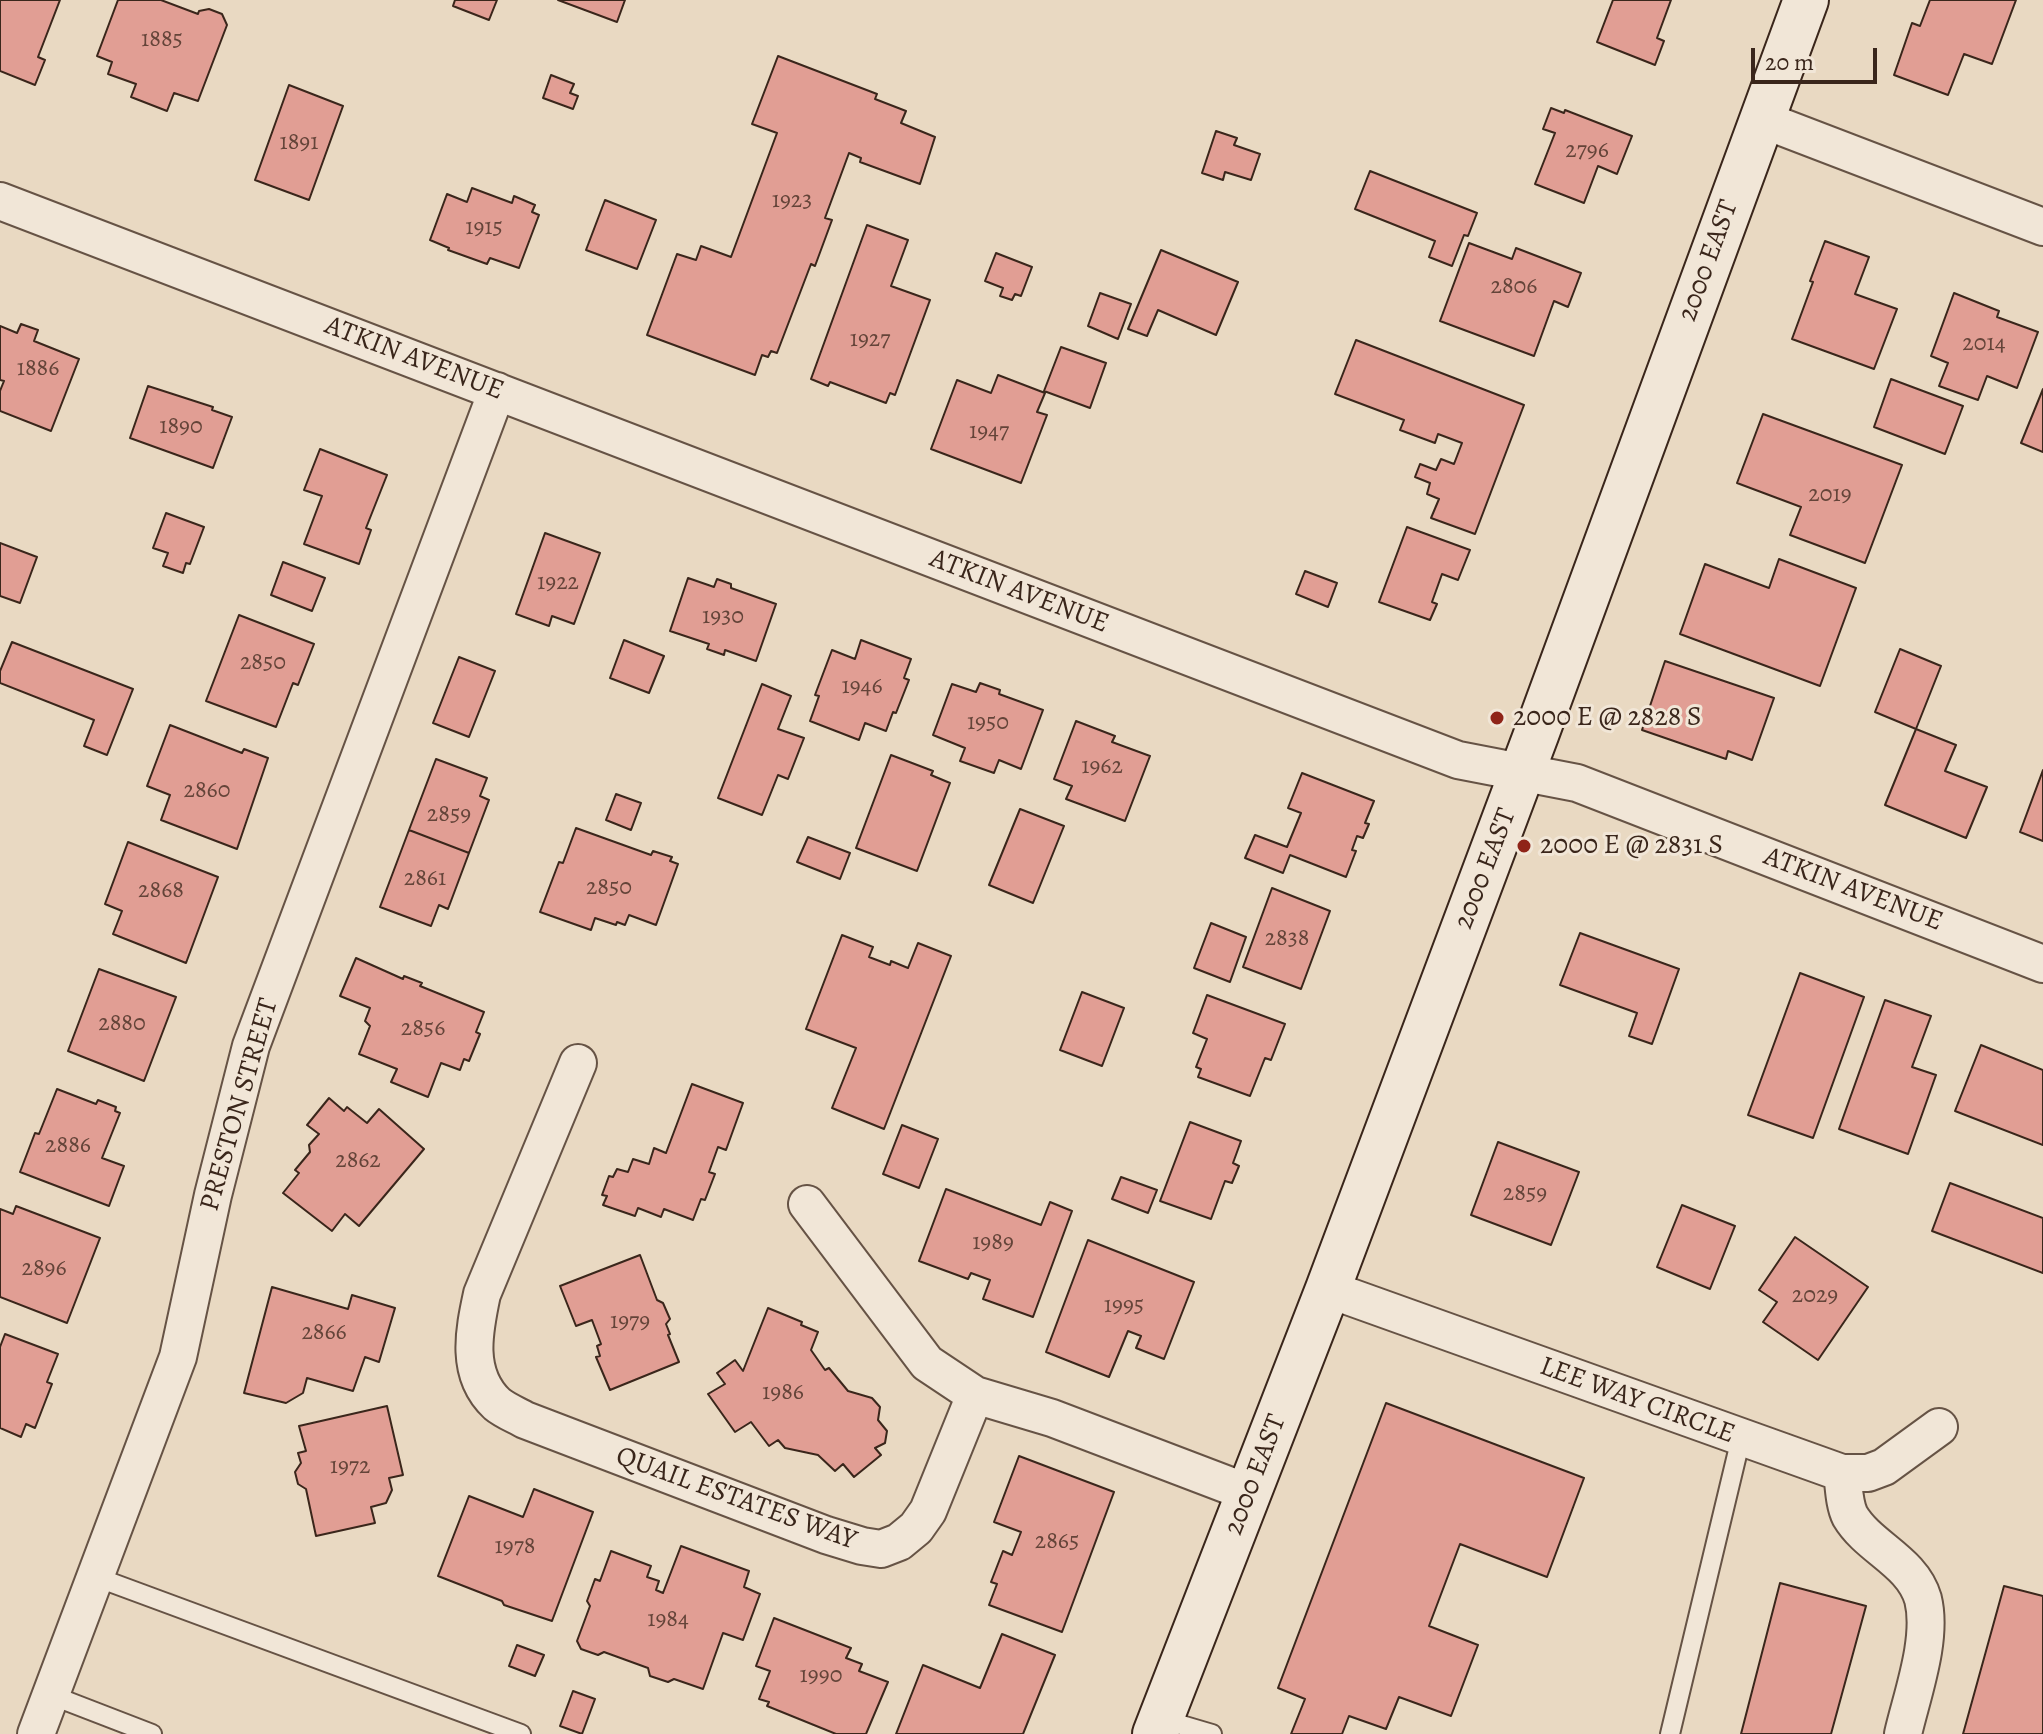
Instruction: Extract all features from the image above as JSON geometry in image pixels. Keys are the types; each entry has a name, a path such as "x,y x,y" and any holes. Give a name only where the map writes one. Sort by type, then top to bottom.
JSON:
{"street":[{"name":"2000 EAST","path":"1158,1726 1328,1289 1806,0"},
{"path":"1761,119 2043,227"},
{"name":"ATKIN AVENUE","path":"0,201 1458,760 1577,783 2043,964"},
{"name":"PRESTON STREET","path":"36,1734 178,1357 213,1195 251,1046 497,391"},
{"name":"QUAIL ESTATES WAY","path":"578,1063 482,1294 473,1333 476,1373 497,1404 525,1420 826,1535 881,1549 899,1542 916,1528 928,1511 975,1395"},
{"path":"807,1204 927,1363 975,1395 1052,1418 1249,1493"},
{"name":"LEE WAY CIRCLE","path":"1328,1289 1842,1473 1868,1473 1884,1467 1939,1427"},
{"path":"1842,1473 1848,1512 1858,1527 1904,1568 1923,1600 1925,1639 1903,1734"}],"lane":[{"path":"1670,1734 1741,1438"},
{"path":"96,1577 521,1734"},
{"path":"51,1695 152,1734"},
{"path":"1158,1726 1212,1734"}],"building":[{"path":"0,0 60,0 38,57 45,60 35,85 0,71"},
{"path":"118,0 161,0 198,14 209,9 222,14 227,25 198,101 174,93 167,111 131,97 136,84 108,74 112,62 97,56"},
{"path":"455,0 497,0 489,20 453,6"},
{"path":"558,0 625,0 617,22"},
{"path":"1613,0 1671,0 1657,38 1664,41 1655,65 1597,42"},
{"path":"1930,0 2016,0 1992,64 1964,54 1948,95 1894,75 1912,23 1920,26"},
{"path":"778,56 877,94 875,99 906,111 901,123 935,137 920,184 860,162 861,158 849,153 825,218 832,220 815,266 811,264 777,353 771,351 768,357 762,355 755,375 647,335 677,254 696,260 701,246 731,257 777,133 752,124"},
{"path":"551,75 574,84 570,93 578,96 573,109 543,98"},
{"path":"289,85 343,106 309,200 255,180"},
{"path":"1551,108 1564,113 1565,110 1632,136 1617,174 1598,166 1584,203 1535,184 1555,133 1543,129"},
{"path":"1216,131 1237,138 1234,145 1260,154 1251,180 1225,172 1223,180 1202,173"},
{"path":"1370,171 1477,213 1452,266 1429,257 1435,241 1355,209"},
{"path":"472,188 512,203 514,196 535,205 532,212 539,215 519,268 490,258 487,264 430,240 447,194 467,202"},
{"path":"605,200 656,220 637,269 586,250"},
{"path":"867,225 908,240 891,286 930,300 895,395 890,393 886,403 830,382 828,386 811,379"},
{"path":"1825,241 1869,257 1855,294 1897,309 1874,369 1792,339"},
{"path":"1469,243 1512,259 1516,248 1581,273 1568,307 1554,301 1534,356 1440,321"},
{"path":"1161,250 1238,282 1216,335 1158,310 1147,336 1128,329"},
{"path":"996,253 1032,267 1021,296 1015,294 1012,300 1000,296 1003,288 985,281"},
{"path":"1100,293 1131,304 1118,339 1088,326"},
{"path":"1954,293 1999,311 1997,317 2038,332 2017,388 1987,376 1978,400 1939,386 1948,363 1931,356"},
{"path":"21,324 38,330 34,341 79,359 51,431 0,411 0,391 4,381 0,380 0,326 17,333"},
{"path":"1356,340 1524,405 1475,534 1431,518 1439,499 1427,494 1430,483 1415,477 1420,464 1436,470 1441,459 1454,464 1462,443 1438,434 1435,443 1400,430 1404,420 1335,394"},
{"path":"1061,347 1106,363 1090,408 1044,391"},
{"path":"998,375 1045,393 1037,412 1047,415 1021,483 931,449 957,380 991,393"},
{"path":"1891,379 1963,406 1945,454 1874,427"},
{"path":"148,386 213,407 212,410 232,417 213,468 130,438"},
{"path":"2043,389 2043,452 2021,443"},
{"path":"1763,414 1902,465 1865,563 1790,535 1801,507 1737,483"},
{"path":"320,449 387,475 366,528 371,530 359,564 304,544 322,496 304,490"},
{"path":"166,513 204,527 190,564 186,563 183,573 163,566 168,553 153,548"},
{"path":"1407,527 1470,550 1458,580 1442,574 1432,602 1437,604 1430,620 1379,602"},
{"path":"545,533 600,553 574,624 552,616 549,626 516,614"},
{"path":"0,543 37,557 20,603 0,596"},
{"path":"1779,559 1856,588 1820,686 1680,634 1705,564 1769,588"},
{"path":"283,562 325,578 312,611 271,595"},
{"path":"1305,571 1337,583 1328,607 1296,594"},
{"path":"688,578 714,587 717,579 731,584 731,588 776,604 756,661 725,650 724,655 707,649 709,644 670,631"},
{"path":"239,615 314,644 298,685 293,683 276,727 206,701"},
{"path":"624,640 664,656 649,693 610,678"},
{"path":"861,640 911,659 904,678 909,680 886,731 865,723 859,740 810,721 819,696 815,695 832,650 855,659"},
{"path":"12,642 133,689 107,755 84,746 94,720 0,683 0,671"},
{"path":"1900,649 1941,666 1916,729 1875,712"},
{"path":"459,657 495,671 469,737 433,723"},
{"path":"1665,661 1774,698 1752,760 1728,751 1726,759 1642,730"},
{"path":"980,683 1000,690 999,694 1043,710 1021,769 999,760 994,773 960,761 965,748 933,735 952,684 976,692"},
{"path":"762,684 791,696 778,729 804,738 788,779 778,775 762,815 718,798"},
{"path":"1076,721 1115,736 1112,742 1150,756 1125,821 1066,799 1072,786 1054,779"},
{"path":"170,725 242,753 244,749 268,758 237,849 161,820 170,795 147,786"},
{"path":"1916,729 1956,745 1945,771 1987,787 1966,838 1885,805"},
{"path":"891,755 933,771 931,775 950,783 917,871 856,848"},
{"path":"436,759 487,778 480,796 489,800 469,853 409,830"},
{"path":"2043,770 2043,841 2020,832"},
{"path":"1302,773 1374,801 1363,838 1357,836 1352,850 1356,851 1346,877 1290,855 1283,873 1245,858 1255,835 1287,847 1301,813 1288,808"},
{"path":"616,794 641,803 631,830 606,820"},
{"path":"1020,809 1064,826 1033,903 989,885"},
{"path":"576,828 651,855 653,851 672,857 670,861 678,864 656,925 629,915 625,925 595,918 591,930 540,912"},
{"path":"409,830 469,853 448,909 439,905 431,926 380,907"},
{"path":"808,837 850,853 840,879 797,862"},
{"path":"128,842 218,877 186,963 113,934 122,911 105,904"},
{"path":"1272,888 1330,911 1301,989 1243,967"},
{"path":"1211,923 1246,937 1230,982 1194,968"},
{"path":"1580,933 1679,969 1652,1044 1629,1036 1637,1013 1560,985"},
{"path":"842,935 873,947 869,957 890,965 891,961 908,968 918,943 951,956 884,1129 832,1108 856,1048 806,1029"},
{"path":"356,958 403,979 404,976 422,983 420,986 484,1012 476,1032 480,1034 469,1061 464,1059 460,1070 441,1063 428,1097 391,1082 397,1069 359,1054 370,1026 365,1021 370,1008 340,996"},
{"path":"99,969 176,997 144,1081 68,1051"},
{"path":"1800,973 1864,997 1813,1138 1748,1115"},
{"path":"1082,992 1124,1008 1102,1066 1060,1050"},
{"path":"1207,995 1285,1024 1271,1060 1265,1058 1250,1096 1198,1077 1201,1069 1196,1067 1207,1039 1193,1033"},
{"path":"1885,1000 1931,1016 1912,1067 1936,1075 1908,1154 1839,1129"},
{"path":"1981,1045 2043,1070 2043,1145 1955,1111"},
{"path":"692,1084 743,1103 726,1150 718,1147 709,1172 715,1174 693,1220 664,1209 661,1217 638,1208 635,1216 603,1205 607,1196 602,1195 609,1176 613,1177 617,1169 628,1172 633,1159 649,1164 654,1148 666,1153"},
{"path":"57,1089 96,1104 98,1100 116,1107 115,1111 120,1113 102,1158 124,1166 109,1206 20,1172"},
{"path":"329,1098 344,1111 347,1107 367,1123 379,1109 424,1149 359,1226 345,1214 332,1231 283,1193 299,1173 295,1170 310,1152 309,1145 319,1134 307,1125"},
{"path":"1190,1122 1241,1141 1233,1163 1239,1166 1232,1183 1225,1181 1211,1219 1160,1201"},
{"path":"902,1125 938,1139 919,1188 883,1174"},
{"path":"1498,1142 1579,1172 1551,1245 1471,1215"},
{"path":"1121,1177 1157,1190 1148,1213 1112,1199"},
{"path":"1950,1183 2043,1218 2043,1273 1932,1231"},
{"path":"946,1189 1041,1225 1050,1202 1072,1211 1033,1317 983,1299 990,1280 971,1273 968,1279 919,1261"},
{"path":"1682,1205 1735,1226 1710,1289 1657,1267"},
{"path":"16,1206 100,1238 67,1323 0,1297 0,1209 13,1214"},
{"path":"1795,1237 1868,1287 1818,1360 1763,1322 1777,1302 1759,1290"},
{"path":"1088,1240 1194,1282 1164,1359 1136,1348 1141,1336 1128,1331 1109,1377 1046,1352"},
{"path":"640,1255 657,1300 663,1303 670,1319 666,1324 668,1335 679,1362 610,1390 596,1357 600,1356 597,1346 601,1344 592,1320 576,1326 560,1286"},
{"path":"272,1287 348,1309 352,1295 395,1308 379,1362 365,1357 353,1391 307,1378 303,1393 286,1403 244,1393"},
{"path":"768,1308 818,1332 811,1350 825,1370 829,1368 848,1391 872,1398 880,1407 878,1420 887,1431 885,1443 875,1448 881,1455 854,1477 843,1464 835,1471 818,1455 785,1448 778,1440 769,1446 751,1422 735,1432 708,1394 725,1384 717,1373 735,1360 743,1371"},
{"path":"5,1334 58,1354 47,1382 52,1384 35,1428 26,1424 21,1437 0,1428 0,1347"},
{"path":"1386,1403 1584,1478 1547,1577 1460,1544 1429,1626 1478,1645 1451,1716 1399,1697 1386,1729 1349,1716 1342,1734 1291,1734 1305,1699 1278,1688"},
{"path":"387,1406 403,1475 389,1478 392,1490 386,1503 371,1507 375,1523 316,1536 306,1489 298,1484 295,1472 301,1463 298,1453 306,1451 299,1426"},
{"path":"1019,1456 1114,1492 1062,1632 989,1605 997,1584 991,1582 1003,1551 1012,1555 1021,1532 994,1522"},
{"path":"534,1489 593,1512 552,1621 504,1605 502,1601 438,1576 469,1496 523,1517"},
{"path":"681,1546 749,1571 744,1587 760,1594 743,1640 723,1633 703,1689 674,1679 668,1682 650,1676 648,1668 604,1652 598,1655 581,1649 577,1641 590,1606 587,1601 595,1579 600,1581 611,1551 651,1566 647,1577 659,1581 656,1590 663,1593"},
{"path":"1780,1583 1866,1606 1831,1734 1741,1734"},
{"path":"2004,1586 2043,1596 2043,1734 1963,1734"},
{"path":"774,1618 851,1648 846,1658 862,1664 859,1671 888,1682 866,1734 836,1734 767,1706 769,1702 759,1699 770,1671 756,1666"},
{"path":"1002,1634 1055,1655 1023,1734 896,1734 923,1665 980,1688"},
{"path":"517,1645 544,1655 535,1676 509,1666"},
{"path":"573,1691 595,1699 582,1734 560,1726"}],"place":[{"name":"2000 E @ 2828 S","path":"1497,718"},
{"name":"2000 E @ 2831 S","path":"1524,846"}]}
